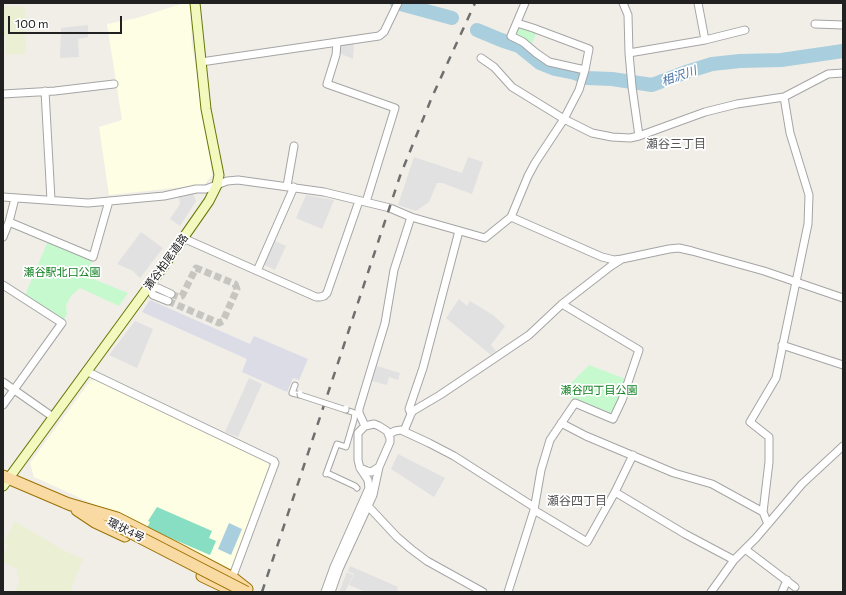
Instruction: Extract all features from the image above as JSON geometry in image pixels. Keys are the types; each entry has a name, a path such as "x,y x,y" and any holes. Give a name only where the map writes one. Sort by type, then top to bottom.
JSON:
{"main road":[{"name":"瀬谷柏尾道路","path":"5,480 148,287 209,201 217,185 219,175 206,109 195,3"},
{"name":"環状4号","path":"5,480 66,503 114,524 246,592"},
{"path":"66,503 117,518 233,578 250,592"},
{"path":"66,503 95,522 163,555 226,590 240,592"}],"street":[{"path":"525,3 511,36 523,42 549,62 584,74"},
{"path":"623,3 628,15 632,86 640,136"},
{"path":"698,3 705,40"},
{"path":"201,62 378,36 384,32 397,4"},
{"path":"3,197 88,203 110,202 164,196 206,188 227,181 238,180 291,186 324,192 390,208 411,217 485,238 511,217 528,176 564,119 579,90 589,49 517,23"},
{"path":"816,24 843,26"},
{"path":"629,53 705,40 745,30"},
{"path":"183,238 316,297 324,296 327,293 363,202 395,108 327,84 336,55 337,43"},
{"path":"480,58 494,67 512,87 564,119 592,133 612,137 630,138 640,136 705,112 737,104 784,97 828,74 843,73"},
{"path":"3,94 114,84"},
{"path":"45,91 51,200"},
{"path":"768,524 763,512 769,462 769,437 750,422 776,378 808,224 809,195 790,133 784,97"},
{"path":"257,271 291,186 294,146"},
{"path":"3,237 10,222 15,198"},
{"path":"10,222 93,257 110,202"},
{"path":"365,426 359,413 359,409 385,323 394,270 411,217"},
{"path":"511,217 602,257 614,260 622,260 679,248 757,269 843,298"},
{"path":"411,414 409,409 423,368 459,231"},
{"path":"404,431 413,411 440,395 529,335 562,304 602,272 622,260"},
{"path":"3,285 62,323 3,405"},
{"path":"148,287 158,288 169,298"},
{"path":"508,592 534,509 541,470 550,440 576,403 613,419 622,400 639,350 562,304"},
{"path":"782,345 843,365"},
{"path":"86,371 274,461 275,463 233,578 226,590"},
{"path":"3,382 53,417"},
{"path":"295,385 292,393 300,394 355,413 346,447 337,444 326,474 357,488"},
{"path":"561,423 586,436 674,473 712,484 763,512"},
{"path":"325,592 334,567 368,492 368,480 360,468 357,455 358,433 365,426 374,424 387,431 390,442 380,468 375,489 339,569 331,592"},
{"path":"389,434 398,430 404,431 429,442 454,456 587,542 615,492 633,455"},
{"path":"711,592 734,560 756,538 802,484 843,446"},
{"path":"360,468 371,472 380,468"},
{"path":"615,492 685,534 734,560"},
{"path":"368,506 397,537 410,548 427,560 483,592"},
{"path":"745,549 796,588"},
{"path":"782,592 787,580"}],"shaded area":[{"path":"184,3 190,4 192,45 206,125 212,175 205,184 109,195 99,127 122,120 107,24 137,18"},
{"path":"3,6 25,7 26,54 6,54 6,35 3,35"},
{"path":"88,25 88,37 78,39 79,57 60,58 61,28"},
{"path":"354,43 353,59 339,53 339,45"},
{"path":"414,157 462,173 468,157 483,162 472,194 442,183 437,183 429,202 416,211 398,205"},
{"path":"193,193 196,201 180,226 170,219 180,204 179,197"},
{"path":"306,195 334,200 322,229 296,218"},
{"path":"141,232 163,248 140,278 133,271 117,264"},
{"path":"275,241 286,246 275,270 264,265"},
{"path":"459,299 467,306 470,301 493,315 505,326 491,345 496,351 491,355 446,318"},
{"path":"150,300 250,344 254,336 308,359 299,380 293,378 287,392 242,372 247,359 142,312"},
{"path":"135,321 153,329 137,368 109,355"},
{"path":"377,366 400,373 398,380 389,377 387,385 372,381"},
{"path":"249,378 262,384 238,437 225,432"},
{"path":"95,380 267,461 269,466 233,568 228,569 135,523 34,477 30,463 90,381"},
{"path":"398,454 445,478 434,497 391,469"},
{"path":"15,521 61,549 83,559 70,592 15,592 19,580 17,569 3,562 3,556 8,546 4,542"},
{"path":"350,566 398,587 397,592 366,592 349,585 354,574 348,571"},
{"path":"347,572 353,575 345,592 339,592"}],"green space":[{"path":"517,25 537,31 531,46 513,35"},
{"name":"瀬谷駅北口公園","path":"48,241 93,259 86,276 128,293 119,306 80,288 71,296 66,305 67,313 63,322 25,295"},
{"name":"瀬谷四丁目公園","path":"589,365 626,379 612,417 574,400 563,391"},
{"path":"157,507 212,531 209,538 216,541 210,555 147,528 150,522 148,521"}],"water":[{"path":"229,523 242,529 231,555 218,549"}],"waterway":[{"name":"相沢川","path":"397,3 452,18"},
{"name":"相沢川","path":"477,30 519,46 540,63 555,69 575,73 587,78 612,79 652,85 712,64 740,61 781,60 843,51"}],"tunnel":[{"path":"168,301 219,323 223,321 237,289 235,284 196,268 182,296 179,297 171,294"}],"railway":[{"path":"262,592 400,176 432,97 475,3"}],"district":[{"name":"瀬谷三丁目","path":"676,144"},
{"name":"瀬谷四丁目","path":"577,501"}]}
